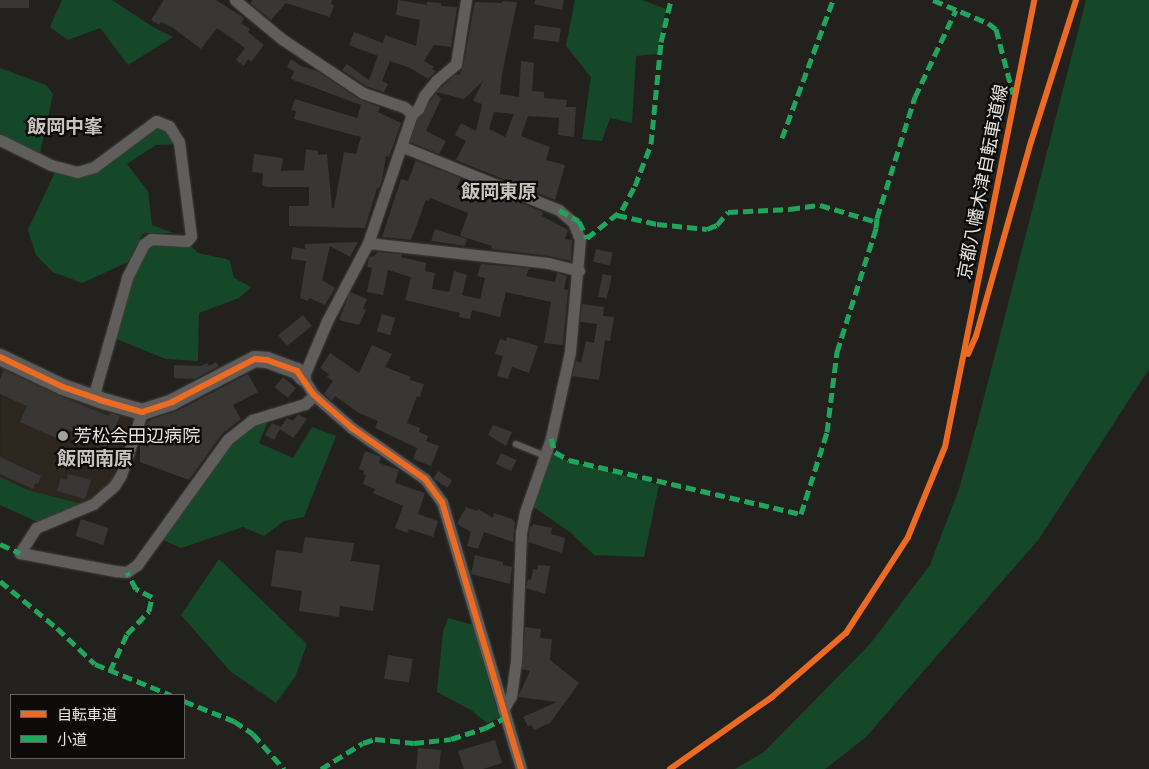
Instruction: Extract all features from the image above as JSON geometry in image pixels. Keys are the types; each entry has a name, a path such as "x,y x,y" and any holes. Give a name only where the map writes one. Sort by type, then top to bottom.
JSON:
{"street":[{"path":"235,0 282,39 363,93 404,107 412,114"},
{"path":"303,378 327,321 368,243 403,147 412,114 418,109 436,81 456,64 466,0"},
{"path":"0,140 51,165 77,172 94,167 156,121 169,126 179,142 191,236 187,240 151,239 144,244 127,278 93,398"},
{"path":"403,147 558,210 573,222 578,233 578,271 570,352 551,438 525,512 521,532 516,661 511,696 503,710"},
{"path":"368,243 548,263 578,271"},
{"path":"0,357 63,387 142,412 172,402 255,359 267,360 297,371 314,395 352,428 425,479 442,502 521,769"},
{"path":"142,412 121,475 114,486 92,504 36,528 20,552 115,572 127,572 137,565 228,438 252,420 305,404 314,395"}],"lane":[{"path":"516,444 545,456"}],"shaded area":[{"name":"芳松会田辺病院","path":"1,364 128,416 131,422 125,431 126,442 117,473 108,486 92,500 82,504 28,490 0,477"}],"green space":[{"path":"62,0 112,0 153,27 173,37 128,65 100,28 68,40 50,27"},
{"path":"575,0 642,0 666,9 658,54 636,56 632,123 610,118 602,141 582,139 591,77 566,46"},
{"path":"1086,0 1149,0 1149,369 1039,539 865,738 825,769 735,769 764,752 870,644 930,565 959,489 980,413"},
{"path":"0,68 46,85 53,94 40,153 0,134"},
{"path":"158,128 166,131 177,144 156,145 127,164 148,191 152,225 173,233 146,233 142,235 128,262 82,283 53,272 36,255 28,230 55,172 84,176 96,172"},
{"path":"152,243 190,245 198,253 226,259 230,261 234,278 251,287 239,298 199,313 198,361 166,359 114,338 129,285 147,247"},
{"path":"268,421 259,443 293,458 312,427 336,436 304,517 284,521 264,536 243,527 181,548 161,539 204,478 242,433 253,425"},
{"path":"551,450 559,458 659,485 644,557 594,555 571,533 532,506"},
{"path":"0,477 28,490 82,504 40,523 0,505"},
{"path":"219,559 307,644 295,677 276,703 230,671 181,615"},
{"path":"448,618 473,625 499,718 487,723 471,710 437,692 443,632"}],"building":[{"path":"0,0 29,0 29,8 0,8"},
{"path":"164,0 216,0 244,18 241,23 250,29 248,32 264,45 251,62 248,59 244,66 236,60 245,48 217,28 201,49 173,28 161,22 159,25 151,20"},
{"path":"253,0 332,0 331,4 334,5 330,17 286,3 271,20 250,3"},
{"path":"398,0 427,5 427,2 441,3 441,6 457,7 451,47 434,45 424,61 434,67 432,69 436,71 428,79 410,68 390,61 382,81 388,84 384,92 366,86 342,70 347,64 369,80 378,56 349,45 354,32 383,43 385,35 416,46 420,20 396,15"},
{"path":"535,0 564,0 562,10 534,4"},
{"path":"502,1 517,2 502,74 500,94 519,97 521,61 530,62 534,63 532,91 544,92 544,98 567,100 566,107 576,107 574,137 558,135 559,118 528,116 521,136 550,147 546,160 565,165 555,200 456,160 466,141 455,135 461,123 476,131 482,104 473,101 483,81 464,99 436,92 456,74 459,75 463,66 475,2 502,3","holes":["494,112 514,114 505,137 489,129"]},
{"path":"535,25 561,28 559,42 533,39"},
{"path":"291,59 301,66 317,71 359,99 380,107 378,112 401,123 389,157 386,156 382,180 379,188 377,188 365,228 289,226 289,206 309,206 309,187 266,187 262,185 263,173 252,172 254,154 283,158 281,171 304,170 306,149 318,151 318,155 327,154 332,208 334,208 344,152 356,154 361,137 294,119 296,111 291,110 295,99 357,118 361,105 291,79 294,71 287,67"},
{"path":"436,93 441,99 426,131 446,141 439,154 410,142 418,118"},
{"path":"416,161 461,178 456,189 488,201 492,191 543,212 542,216 568,230 565,239 572,240 571,261 549,256 491,249 492,246 460,236 468,213 430,198 428,201 426,200 411,240 382,237 401,179 408,181"},
{"path":"435,229 467,239 465,246 431,241"},
{"path":"358,242 350,257 330,246 322,280 335,288 325,305 309,298 308,301 300,298 306,261 291,259 293,247 305,249 305,244"},
{"path":"596,249 613,253 610,265 593,262"},
{"path":"378,252 402,254 401,257 426,263 425,271 435,273 432,289 449,292 454,271 467,275 462,295 480,299 485,278 477,276 481,264 529,268 526,276 555,282 557,273 567,276 564,289 568,290 563,345 544,343 551,302 506,292 500,317 472,310 470,319 459,317 460,313 405,300 411,277 388,270 383,295 367,292 372,268 367,267 369,257 374,256"},
{"path":"603,274 612,276 607,298 598,296"},
{"path":"350,292 367,299 363,309 366,310 359,325 339,320"},
{"path":"582,304 604,307 603,316 614,317 610,341 605,340 599,380 572,376 576,361 581,363 586,341 594,343 597,324 580,322"},
{"path":"382,314 395,318 390,335 377,331"},
{"path":"303,315 312,326 287,346 278,335"},
{"path":"507,337 538,346 529,373 512,367 508,379 497,376 503,356 495,354 500,339 506,341"},
{"path":"372,345 392,354 385,367 411,377 410,380 424,384 420,397 417,396 407,423 420,428 419,432 428,436 426,441 439,446 431,466 413,459 417,448 375,428 378,421 359,413 335,396 332,401 324,394 333,381 327,377 329,374 320,368 330,353 359,373"},
{"path":"216,362 219,366 195,379 174,378 174,365 201,366 207,363 209,366"},
{"path":"4,370 109,416 110,413 120,416 106,447 61,427 56,438 20,422 27,406 0,394 0,379"},
{"path":"248,374 258,392 233,405 241,419 222,434 189,480 140,462 140,442 146,424 152,419 177,411"},
{"path":"283,377 296,388 288,398 275,387"},
{"path":"298,414 307,419 293,438 280,429 274,440 265,435 272,423 281,427 287,418 293,421"},
{"path":"493,425 512,432 506,446 488,435"},
{"path":"365,451 381,457 379,463 399,470 395,483 425,493 418,514 438,521 433,537 409,529 407,533 395,528 403,506 373,493 375,489 363,484 366,475 363,474 364,471 359,469"},
{"path":"501,453 516,460 511,471 496,464"},
{"path":"0,457 41,476 38,484 35,483 33,489 0,474"},
{"path":"438,471 452,480 447,488 433,479"},
{"path":"68,474 91,480 85,499 57,491 61,478 67,480"},
{"path":"466,507 477,511 478,509 493,518 494,513 512,519 515,522 513,542 484,532 478,549 467,546 471,532 457,524"},
{"path":"81,519 109,528 103,545 75,536"},
{"path":"533,524 552,528 551,534 565,538 562,553 528,542 530,526 532,527"},
{"path":"305,537 354,543 351,561 380,565 373,611 340,606 339,617 299,611 302,591 271,586 276,550 302,553"},
{"path":"475,555 503,562 503,565 512,567 510,584 471,574"},
{"path":"538,565 550,566 545,594 526,588 528,579 531,580 533,569 537,570"},
{"path":"525,627 541,629 540,638 552,639 550,660 579,683 550,723 534,730 531,725 528,726 523,717 557,702 518,697 530,671 522,669"},
{"path":"388,655 413,659 409,683 384,679"},
{"path":"495,740 502,763 483,769 464,769 458,751"},
{"path":"418,748 441,750 439,769 416,769"}],"marked path":[{"path":"559,210 579,221 587,238 622,210 635,186 651,144 661,42 671,0"},
{"path":"782,138 833,0"},
{"path":"933,0 988,23 996,29 1013,94"},
{"path":"551,438 555,452 569,460 801,514 827,432 837,352 876,228 877,218 915,97 956,10"},
{"path":"617,215 657,224 707,229 717,225 728,212 790,209 820,205 877,222"},
{"path":"0,544 20,553"},
{"path":"110,671 127,634 149,611 152,597 136,589 127,572"},
{"path":"0,581 57,628 95,664 169,694"},
{"path":"185,701 234,721 253,734 284,769"},
{"path":"321,769 363,743 375,739 414,743 451,739 485,728 505,718"}],"cycle path":[{"name":"京都八幡木津自転車道線","path":"670,769 772,697 846,633 908,537 945,447 1034,0"},
{"path":"968,354 976,336 1031,142 1076,0"},
{"path":"0,357 63,387 142,412 172,402 255,359 267,360 297,371 314,395 352,428 425,479 442,502 521,769"}],"place":[{"name":"芳松会田辺病院","path":"63,436"}],"district":[{"name":"飯岡中峯","path":"65,127"},
{"name":"飯岡東原","path":"499,192"},
{"name":"飯岡南原","path":"95,459"}]}
